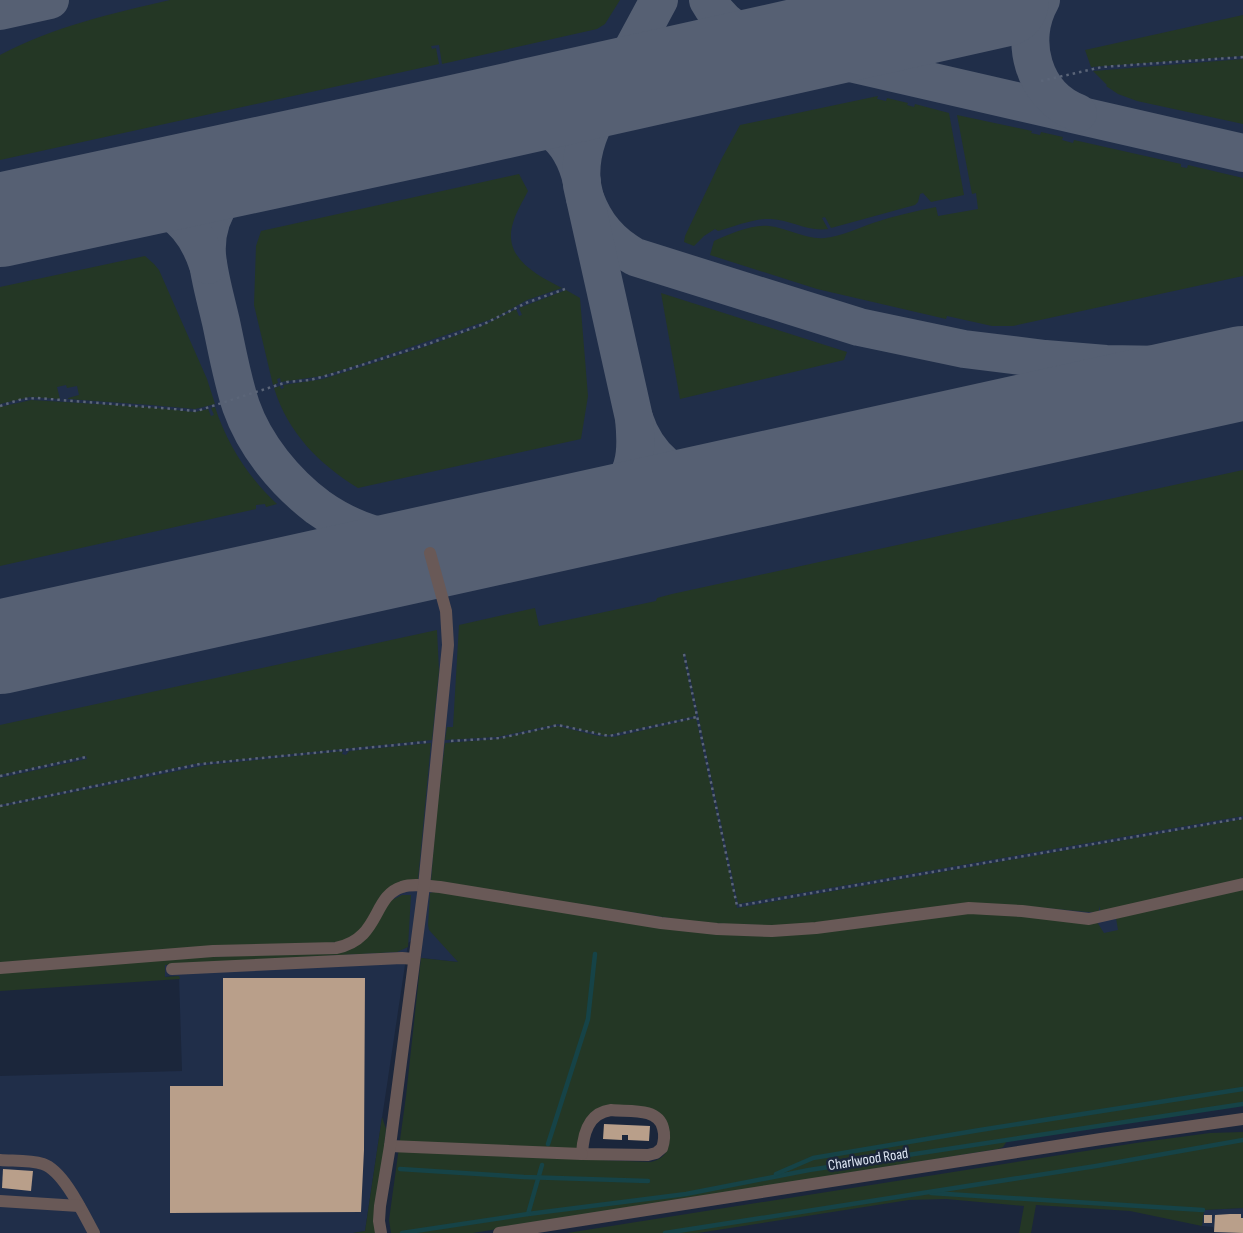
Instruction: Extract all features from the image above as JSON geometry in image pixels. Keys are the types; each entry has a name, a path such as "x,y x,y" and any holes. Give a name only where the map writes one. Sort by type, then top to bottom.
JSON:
{"street":[{"path":"380,1233 380,1206 390,1146 424,886 446,666 448,626 444,602 430,553"},
{"path":"0,968 213,951 336,948 350,944 363,935 387,896 393,891 406,886 424,886 661,923 717,929 772,931 816,928 969,908 1022,911 1089,919 1243,884"},
{"path":"172,969 414,959"},
{"path":"390,1146 582,1154 640,1155 654,1154 659,1151 663,1146 663,1127 658,1119 651,1114 605,1111 591,1119 584,1137 582,1154"},
{"name":"Charlwood Road","path":"498,1233 1101,1139 1243,1119"},
{"path":"0,1160 37,1163 48,1166 61,1179 94,1233"},
{"path":"0,1200 79,1206"}],"path":[{"path":"1041,81 1096,68 1243,57"},
{"path":"0,406 37,398 197,411 287,382 310,380 333,374 428,344 484,324 526,303 565,289"},
{"path":"684,654 737,906 1243,818"},
{"path":"0,806 200,764 501,738 558,725 609,736 697,717"},
{"path":"0,776 86,757"}],"shaded area":[{"path":"0,0 1243,0 1243,952 936,1013 421,958 422,941 411,941 408,943 365,1231 353,1233 0,1233 0,1076 182,1071 179,976 0,987"},
{"path":"1243,1208 1243,1233 1215,1233 1213,1227 1202,1226 1203,1210"}],"green space":[{"path":"170,0 620,0 605,24 597,29 442,64 439,45 431,46 432,49 436,48 439,64 0,160 0,55 40,36 105,16"},
{"path":"1243,15 1243,56 1091,67 1085,50"},
{"path":"1243,59 1243,124 1137,101 1118,94 1106,86 1093,71"},
{"path":"878,96 877,99 886,101 887,98 908,103 907,105 914,107 915,104 949,113 964,195 931,202 923,193 920,194 915,205 831,228 825,217 822,218 828,229 813,229 778,220 764,219 718,231 715,229 694,246 684,242 685,236 722,158 740,125"},
{"path":"957,115 1032,131 1031,133 1040,135 1041,132 1063,137 1062,140 1073,143 1074,140 1181,164 1181,167 1187,168 1188,165 1243,178 1243,276 1013,326 992,326 947,316 946,319 817,289 710,255 714,241 749,228 769,226 811,237 825,238 844,234 889,218 936,207 938,216 978,209 976,193 972,194"},
{"path":"519,174 528,191 513,223 512,246 524,264 562,288 527,300 495,318 352,367 322,376 281,382 280,378 277,379 278,383 273,385 254,305 256,246 261,231"},
{"path":"145,256 159,270 207,379 215,404 195,409 68,399 79,395 77,386 67,388 66,385 57,387 60,399 30,397 0,404 0,287"},
{"path":"566,290 580,298 588,396 581,439 358,488 330,469 296,433 280,404 274,388 280,386 281,389 284,388 283,385 323,379 427,346 482,326 516,309 519,316 522,315 519,308"},
{"path":"661,293 847,352 844,360 680,399"},
{"path":"31,400 195,412 208,409 211,416 214,415 211,408 215,407 232,447 257,483 277,504 266,507 265,504 256,505 256,509 0,566 0,407"},
{"path":"1243,470 1243,816 738,904 685,653 683,654 696,716 609,735 558,724 497,737 445,740 447,727 453,727 459,625 535,608 539,626 656,601 657,598 672,594"},
{"path":"437,630 439,671 432,740 194,764 0,805 0,778 87,759 86,756 0,775 0,725"},
{"path":"696,718 737,908 1243,819 1243,879 1101,913 1099,906 1099,913 1013,905 789,926 701,923 431,881 445,743 497,739 558,726 598,736 614,737"},
{"path":"431,743 418,880 408,881 364,929 343,942 0,965 0,807 207,765 343,751 342,754 346,755 349,751"},
{"path":"1243,886 1243,1104 1007,1141 1003,1147 998,1149 473,1233 391,1233 389,1220 406,1096 421,958 458,962 429,930 430,893 439,890 691,930 963,912 1097,922 1104,933 1118,930 1116,918","holes":["603,1108 667,1123 668,1147 663,1156 658,1160 651,1162 574,1159"]},
{"path":"402,895 411,895 408,947 397,952 165,965 165,977 179,976 180,979 0,991 0,972 165,959 338,951 392,900"},
{"path":"382,1117 386,1129 375,1233 353,1233 365,1231"},
{"path":"1243,1132 1243,1208 1204,1210 1202,1226 1130,1211 1036,1205 1031,1233 1019,1233 1024,1206 946,1199 909,1200 698,1233 567,1233 1136,1143 1210,1133"}],"building":[{"path":"223,978 365,978 364,1150 361,1212 170,1213 170,1086 223,1086"},
{"path":"604,1124 650,1126 649,1141 628,1140 628,1135 622,1135 622,1140 603,1139"},
{"path":"3,1169 33,1171 31,1191 2,1188"},
{"path":"1241,1214 1241,1218 1243,1218 1243,1233 1214,1232 1215,1215"},
{"path":"1204,1215 1212,1215 1212,1223 1204,1223"}],"waterway":[{"path":"548,1144 588,1019 595,954"},
{"path":"776,1174 813,1158 1243,1089"},
{"path":"542,1165 528,1214 686,1194 809,1170 1243,1104"},
{"path":"665,1233 1096,1166 1243,1140"},
{"path":"400,1169 524,1177 648,1181"},
{"path":"931,1193 1203,1210"},
{"path":"402,1233 528,1214"}],"taxiway":[{"path":"0,11 50,0"},
{"path":"581,519 609,498 627,479 635,454 634,418 582,185 581,170 583,156 586,142 597,116 659,0"},
{"path":"708,0 730,26 759,42 1243,153"},
{"path":"1041,0 1034,16 1031,32 1031,49 1034,65 1040,80 1050,94 1063,105 1078,113"},
{"path":"492,114 525,118 551,130 570,151 582,182"},
{"path":"274,161 259,168 234,185 216,209 210,223 207,239 207,255 211,280 235,385 241,406 254,435 283,475 318,507 336,519 354,528 390,539 409,542 469,544"},
{"path":"107,197 142,200 171,212 183,221 193,233 208,265"},
{"path":"585,198 604,232 618,246 635,257 859,327 964,349 1045,359 1106,364 1169,365 1243,361"},
{"path":"0,216 15,217"},
{"path":"634,418 646,444 654,455 675,473 701,483 719,485 739,484"}],"runway":[{"path":"0,220 451,123 1002,0"},
{"path":"0,647 1243,373"}]}
